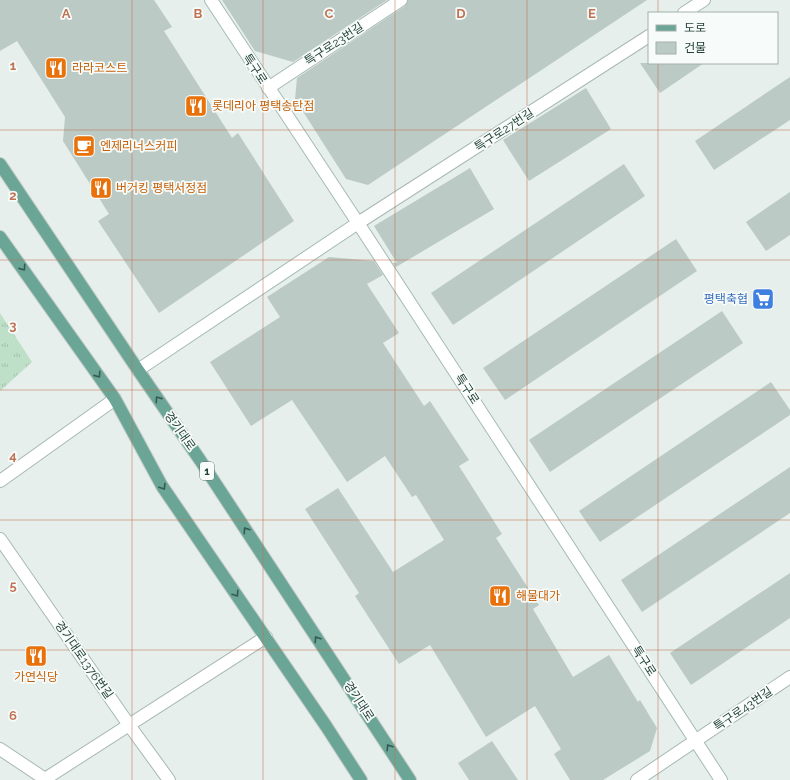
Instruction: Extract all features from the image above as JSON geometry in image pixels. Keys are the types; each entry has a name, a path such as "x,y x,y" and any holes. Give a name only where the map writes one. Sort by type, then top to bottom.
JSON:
{"main road":[{"name":"경기대로","path":"0,164 200,460 410,780"},
{"path":"0,237 115,399 162,486 266,637 361,780"}],"street":[{"name":"특구로","path":"211,0 721,780"},
{"name":"특구로23번길","path":"268,88 401,0"},
{"path":"686,12 704,0"},
{"name":"특구로27번길","path":"138,370 358,223 648,37"},
{"path":"0,481 115,399"},
{"name":"경기대로1376번길","path":"0,539 169,780"},
{"path":"0,749 46,779 266,637"},
{"name":"특구로43번길","path":"637,780 790,677"}],"green space":[{"path":"0,313 32,362 0,391"}],"building":[{"path":"0,0 154,0 172,27 164,31 232,138 238,133 294,221 159,313 98,221 109,214 63,141 65,117 17,41 0,51"},
{"path":"222,0 387,0 293,62 255,51"},
{"path":"408,0 647,0 368,185 346,179 295,99 297,78 405,6"},
{"path":"640,63 703,64 660,93"},
{"path":"790,77 790,120 714,170 695,141"},
{"path":"586,88 611,129 529,181 503,140"},
{"path":"624,164 645,196 453,325 431,293"},
{"path":"470,168 494,209 396,267 393,263 397,263 374,226"},
{"path":"790,192 790,235 766,251 746,222"},
{"path":"676,239 697,271 505,400 483,368"},
{"path":"329,257 374,261 383,275 367,284 399,333 383,343 424,406 430,401 469,460 459,466 502,534 496,538 539,605 533,609 573,677 609,655 638,702 640,700 657,728 650,751 603,780 570,780 554,754 561,749 535,706 486,737 430,645 399,664 355,596 359,593 305,509 338,488 393,572 444,540 416,495 412,497 385,456 347,482 292,400 251,426 210,362 280,317 267,297"},
{"path":"722,311 743,343 550,472 529,440"},
{"path":"771,382 790,410 790,415 600,542 579,511"},
{"path":"790,467 790,513 642,612 621,580"},
{"path":"790,573 790,618 691,685 670,653"},
{"path":"492,741 518,780 469,780 458,763"}],"place":[{"name":"라라코스트","path":"56,68"},
{"name":"롯데리아 평택송탄점","path":"196,106"},
{"name":"엔제리너스커피","path":"84,146"},
{"name":"버거킹 평택서정점","path":"101,188"},
{"name":"평택축협","path":"763,299"},
{"name":"해물대가","path":"500,596"},
{"name":"가연식당","path":"36,656"}]}
